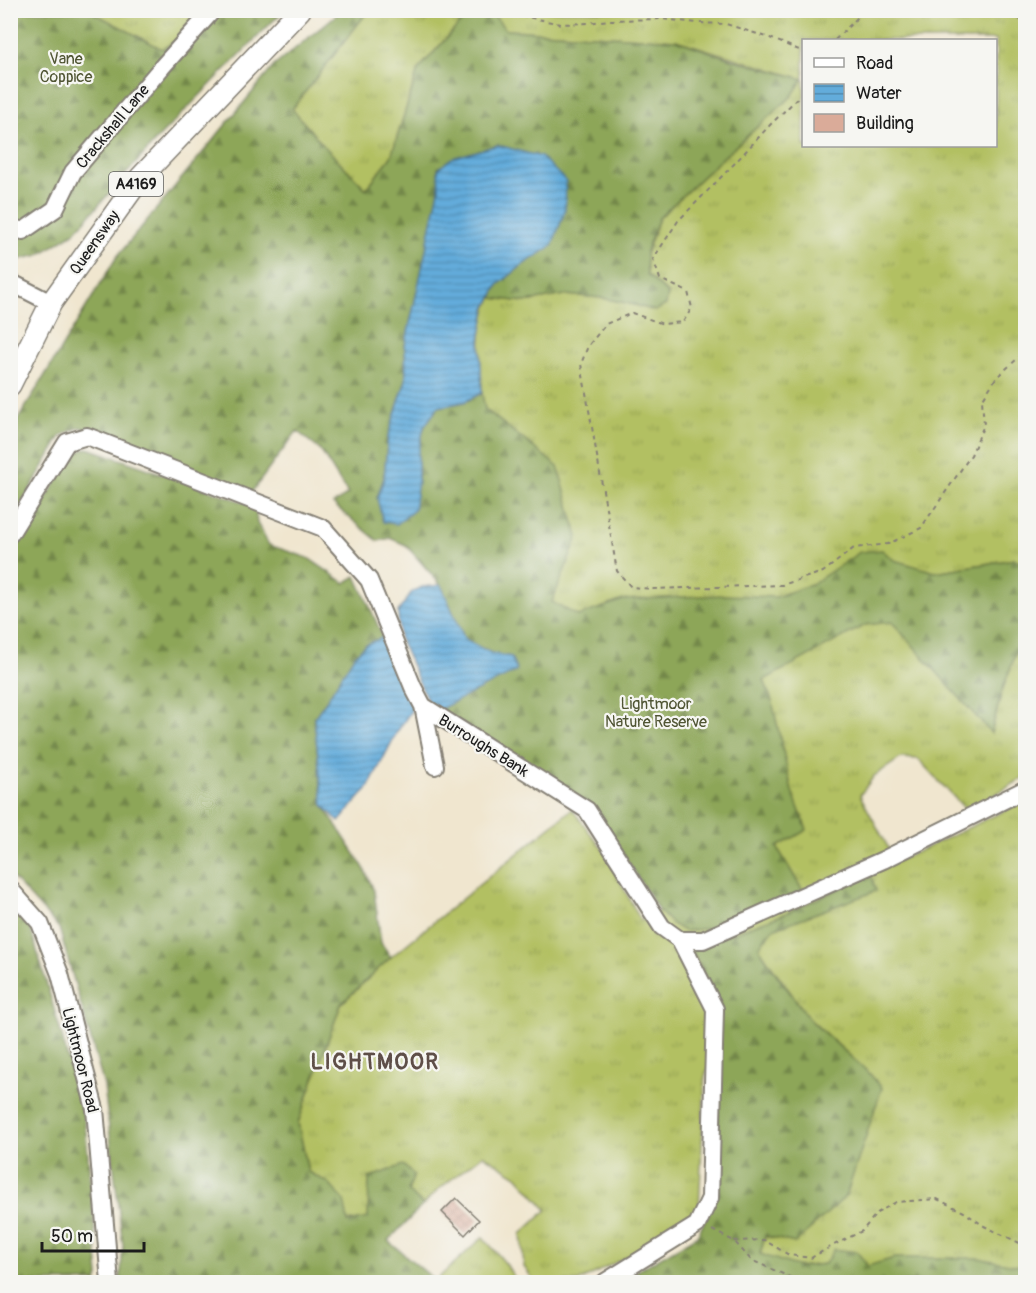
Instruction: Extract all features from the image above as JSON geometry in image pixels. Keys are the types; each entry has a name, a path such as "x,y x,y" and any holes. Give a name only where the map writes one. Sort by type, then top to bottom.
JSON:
{"main road":[{"name":"Queensway","path":"10,385 51,303 141,177 300,10"}],"street":[{"name":"Crackshall Lane","path":"10,227 23,231 55,209 73,172 213,10"},
{"path":"10,282 51,303"},
{"name":"Burroughs Bank","path":"10,534 67,442 87,436 323,528 369,579 423,706 587,810 662,927 680,940"},
{"path":"423,706 435,766"},
{"path":"605,1282 697,1226 710,1198 715,1009 680,940 703,940 883,860 1026,789"},
{"name":"Lightmoor Road","path":"10,889 40,923 60,974 92,1097 95,1109 110,1282"}],"path":[{"path":"514,10 523,16 561,24 662,19 726,24 802,49"},
{"path":"836,39 865,10"},
{"path":"1003,10 1026,23"},
{"path":"802,94 678,220 653,259 660,279 688,292 692,308 683,322 663,324 632,313 606,324 588,346 581,364 617,571 631,587 653,589 782,585 823,572 854,548 888,544 921,528 971,455 984,425 982,400 996,378 1018,358 1026,354"},
{"path":"734,1241 764,1239 789,1255 812,1258 862,1231 877,1213 896,1202 937,1199 964,1212 984,1226 1026,1246"},
{"path":"697,1226 717,1232 734,1241 751,1260 801,1282"}],"green space":[{"name":"Vane Coppice","path":"11,11 90,11 162,49 174,42 199,11 284,11 158,138 75,232 39,255 17,260 11,255"},
{"path":"90,11 199,11 174,42 162,49"},
{"name":"Lightmoor Nature Reserve","path":"341,11 368,11 292,109 366,189 391,157 418,70 471,11 490,11 506,30 676,40 731,59 802,79 792,96 659,218 646,251 647,275 668,294 666,305 655,311 603,298 565,295 525,302 492,298 498,285 524,264 552,246 498,145 438,168 440,190 405,346 406,380 388,436 384,478 377,498 418,481 418,452 424,427 438,407 464,402 482,393 485,409 558,467 578,537 552,602 578,616 623,600 723,595 776,597 812,584 860,552 882,550 894,560 935,572 1015,559 1025,564 1025,628 1002,691 991,733 892,622 865,625 764,680 772,701 792,791 807,830 777,847 803,891 711,928 684,931 672,924 659,911 595,809 440,709 516,671 511,657 491,653 465,640 441,585 406,545 390,538 378,541 333,504 348,494 321,451 297,431 251,493 80,427 61,436 11,522 11,431 116,258 274,66"},
{"path":"368,11 471,11 418,70 391,157 366,189 292,109"},
{"name":"Lightmoor Nature Reserve","path":"490,11 1025,11 1025,564 1015,559 935,572 896,561 991,733 1002,691 1025,628 1025,777 967,811 918,759 901,758 874,776 860,795 890,851 879,870 1025,801 1025,1282 825,1264 799,1267 760,1255 765,1236 795,1243 761,1220 626,1282 697,1236 717,1194 717,1052 705,1076 699,1210 680,1229 578,1282 535,1282 524,1267 521,1234 547,1210 517,1176 483,1155 439,1189 423,1205 408,1191 368,1219 348,1222 327,1182 308,1172 298,1123 341,1004 391,957 572,809 604,851 641,921 659,911 516,671 511,657 491,653 465,640 441,585 406,545 390,538 378,541 464,402 482,393 482,333 492,298 525,302 565,295 603,298 655,311 668,293 647,275 646,255 659,218 792,96 802,79 676,40 506,30","holes":["761,951 810,1019 771,984","810,1019 870,1074 811,1021"]},
{"path":"88,448 255,506 257,523 269,545 308,558 345,583 356,576 383,637 365,645 314,718 323,805 364,868 374,891 381,943 391,957 341,1004 298,1123 308,1172 327,1182 344,1200 348,1222 368,1218 369,1178 403,1165 414,1175 408,1191 423,1205 388,1241 435,1280 434,1282 120,1282 123,1246 104,1086 59,928 11,876 10,557 74,453"},
{"path":"871,874 876,891 773,929 759,947 811,1021 870,1074 882,1088 846,1196 795,1243 765,1236 760,1254 799,1267 825,1264 834,1249 857,1252 868,1266 894,1258 978,1258 1025,1267 1025,1282 618,1282 697,1236 717,1194 720,1005 691,948 782,915"},
{"path":"10,905 30,927 85,1123 99,1276 97,1282 11,1282"},
{"path":"483,1237 506,1264 517,1282 434,1282"}],"water":[{"path":"498,145 541,157 566,181 565,211 552,246 524,264 498,285 486,309 480,340 482,393 464,402 438,407 424,427 418,453 418,481 414,510 397,524 383,522 377,498 384,478 388,436 406,380 405,346 439,190 438,169 452,158"},
{"path":"441,585 465,640 491,653 511,657 517,671 440,709 428,702 399,637 398,612 411,593 422,587"},
{"path":"383,637 414,706 397,732 368,788 339,822 323,805 314,718 354,656 365,645"}],"building":[{"path":"456,1198 479,1220 465,1235 442,1212"}],"district":[{"name":"LIGHTMOOR","path":"375,1061"}]}
